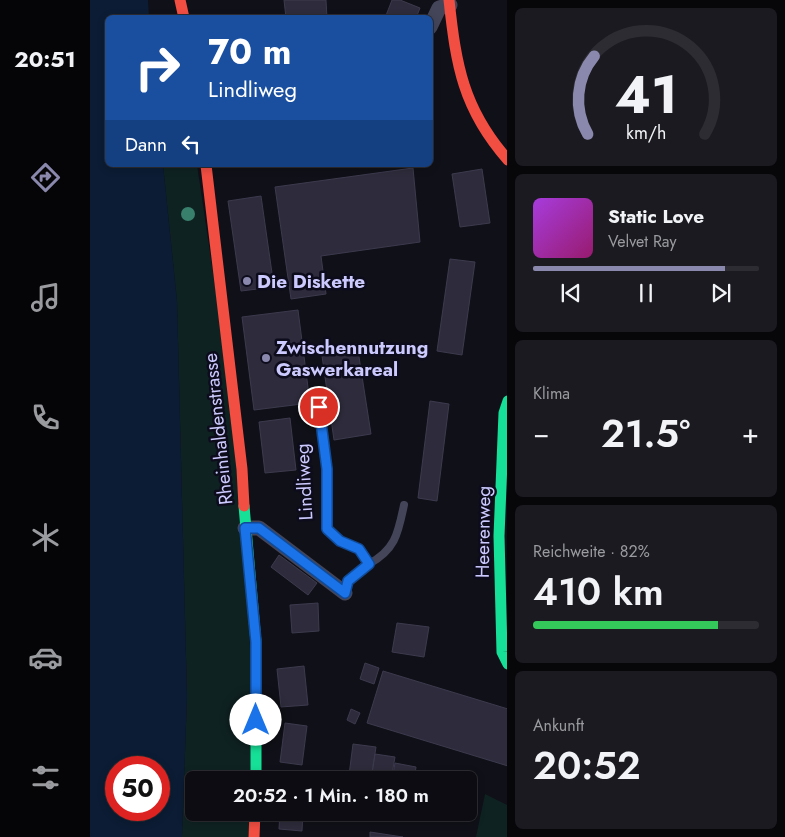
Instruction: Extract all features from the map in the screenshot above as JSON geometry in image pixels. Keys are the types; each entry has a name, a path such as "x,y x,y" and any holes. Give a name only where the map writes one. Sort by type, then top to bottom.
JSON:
{"main road":[{"path":"180,0 183,15"},
{"path":"449,2 461,77 471,106 489,139 507,159"},
{"name":"Rheinhaldenstrasse","path":"206,167 218,250 242,469 245,528 256,642 256,771"},
{"name":"Heerenweg","path":"507,404 504,413 498,536 502,652 507,662"},
{"path":"254,837 255,821"}],"street":[{"path":"433,21 439,8 449,2"},
{"name":"Lindliweg","path":"245,528 259,528 345,593"}],"lane":[{"name":"Lindliweg","path":"319,407 327,469 327,529 340,541 359,549 369,564"},
{"name":"Lindliweg","path":"345,593 348,581 384,554 396,539 404,505"}],"green space":[{"path":"163,167 197,167 242,469 256,771 185,771 185,821 250,821 248,837 182,837 187,697 177,301"},
{"path":"485,794 507,805 507,837 476,837"}],"water":[{"path":"90,0 148,0 149,15 105,15 105,167 163,167 177,301 187,697 182,837 90,837"}],"building":[{"path":"284,0 326,0 327,15 286,15"},
{"path":"392,0 400,0 420,8 417,15 386,15"},
{"path":"413,168 420,242 321,256 326,294 291,299 275,187"},
{"path":"482,169 490,223 460,227 452,174"},
{"path":"261,196 274,287 241,291 228,201"},
{"path":"450,259 475,262 462,355 437,351"},
{"path":"298,310 310,403 254,410 242,317"},
{"path":"357,344 371,434 334,440 321,349"},
{"path":"430,401 449,404 437,501 418,498"},
{"path":"290,418 296,470 265,473 259,422"},
{"path":"279,555 317,583 308,595 271,567"},
{"path":"318,603 319,631 292,633 290,605"},
{"path":"397,623 429,627 424,657 392,652"},
{"path":"365,663 379,668 374,684 360,679"},
{"path":"304,666 308,705 281,707 277,669"},
{"path":"383,671 507,709 507,766 367,723"},
{"path":"351,709 360,713 355,724 347,720"},
{"path":"285,723 307,726 302,765 280,762"},
{"path":"353,744 376,747 372,771 350,771"},
{"path":"375,754 395,757 393,771 372,771"},
{"path":"395,763 416,767 415,771 394,771"},
{"path":"279,821 303,821 302,831 279,829"},
{"path":"370,832 403,837 370,837"}],"traffic: fast":[{"path":"507,404 504,413 499,536 502,652 507,662"},
{"path":"244,506 256,642 256,771"}],"traffic: jam":[{"path":"180,0 183,15"},
{"path":"449,0 455,45 464,85 481,123 507,159"},
{"path":"206,167 242,469 244,506"},
{"path":"254,837 255,821"}],"place":[{"name":"Die Diskette","path":"247,281"},
{"name":"Zwischennutzung Gaswerkareal","path":"266,358"}],"route":[{"path":"256,720 256,642 245,528 259,528 345,593 348,581 369,564 359,549 340,541 327,529 327,469 319,407"}]}
